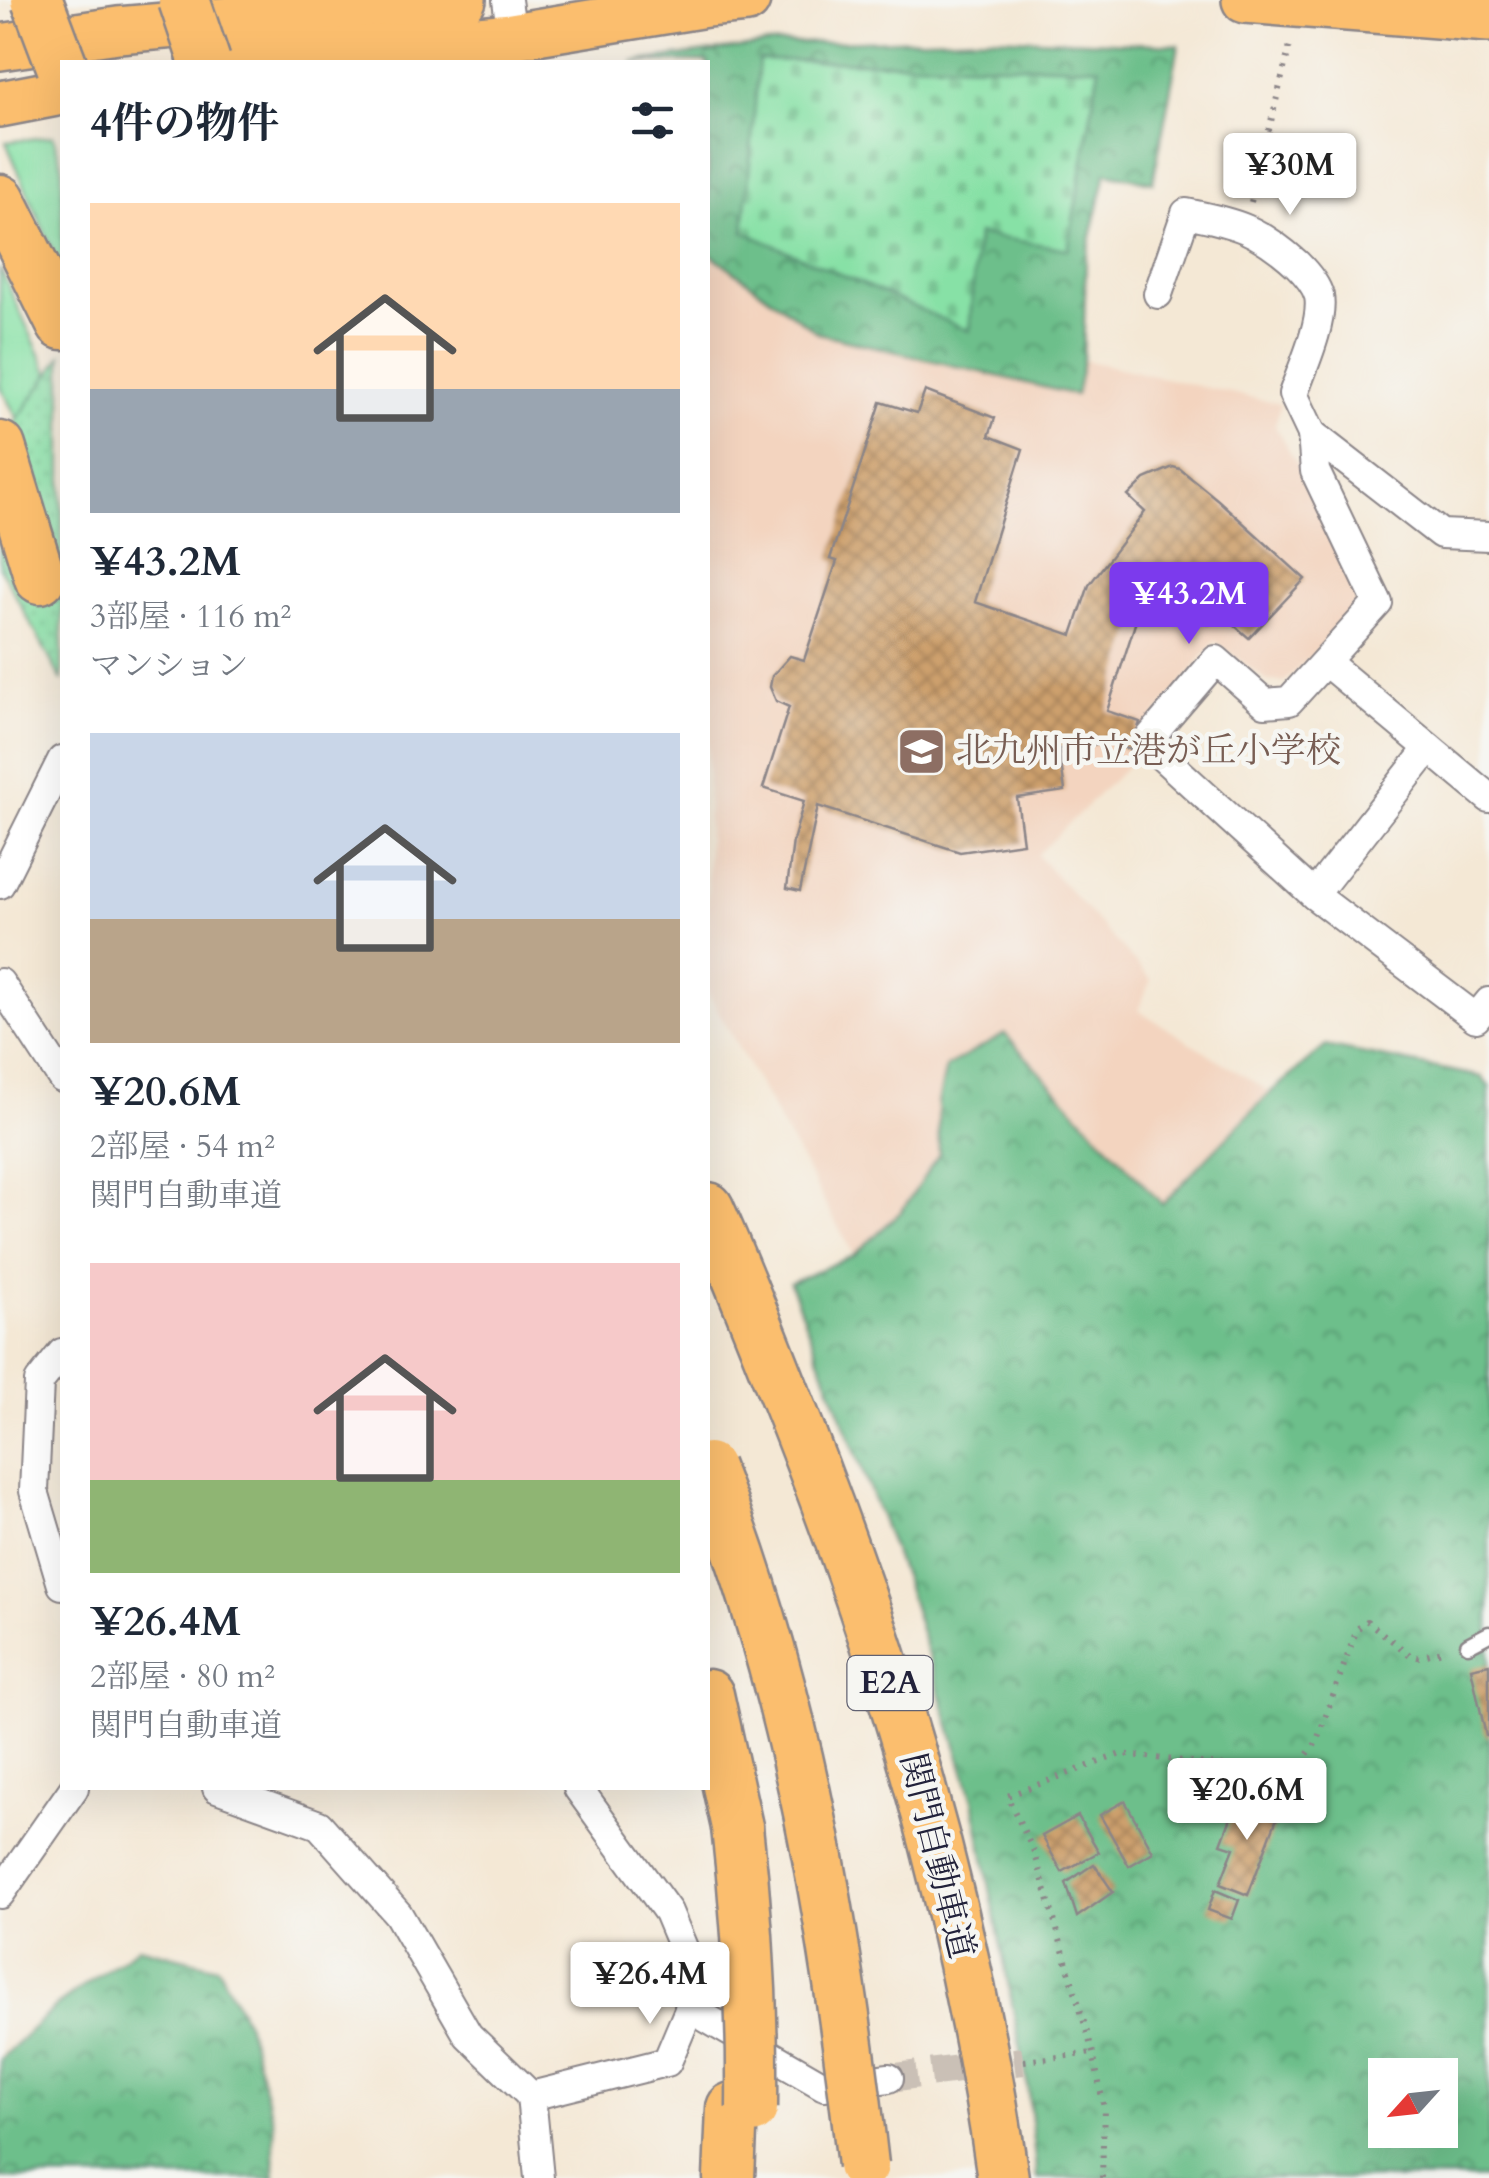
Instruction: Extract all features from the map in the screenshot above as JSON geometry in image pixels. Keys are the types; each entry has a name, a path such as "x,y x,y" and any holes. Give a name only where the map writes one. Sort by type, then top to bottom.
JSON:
{"highway":[{"path":"37,0 60,61"},
{"path":"184,0 227,60"},
{"path":"0,200 60,320"},
{"path":"0,448 51,597"},
{"path":"0,527 51,597"},
{"name":"関門自動車道","path":"710,1213 819,1479 872,1623 917,1769 955,1914 991,2095 1003,2178"},
{"path":"710,1473 776,1672 810,1813 834,1941 863,2172"},
{"path":"710,1717 749,2178"},
{"path":"729,2178 742,2108"}],"main road":[{"path":"0,47 118,30 463,0"},
{"path":"238,60 509,33 748,0"},
{"path":"1246,0 1489,18"},
{"path":"0,104 60,92"}],"street":[{"path":"1158,294 1186,213 1245,228 1270,239 1306,272 1319,297 1315,332 1293,394 1312,434 1315,472 1378,603 1290,701 1264,703 1216,660 1146,742 1314,895 1476,1018 1489,1002"},
{"path":"1312,434 1441,534 1489,536"},
{"path":"1328,662 1489,798"},
{"path":"1314,895 1430,748"},
{"path":"0,884 60,764"},
{"path":"0,983 60,1075"},
{"path":"60,1356 39,1382 34,1491 60,1579"},
{"path":"0,1894 73,1790"},
{"path":"223,1790 319,1825 398,1914 468,2035 532,2096 538,2178"},
{"path":"532,2096 667,2062 699,1986 668,1912 579,1790"},
{"path":"690,2008 824,2086 889,2078"}],"lane":[{"path":"1468,1645 1489,1634"}],"path":[{"path":"1245,228 1290,45"},
{"path":"1102,2178 1104,2108 1093,2053 1035,1854 1007,1796 1121,1754 1245,1768 1296,1768 1316,1743 1358,1629 1367,1622 1410,1656 1468,1645"},
{"path":"1023,2061 1093,2053"}],"shaded area":[{"name":"北九州市立港が丘小学校","path":"710,253 818,333 1075,395 1083,360 1280,404 1275,426 1333,528 1360,593 1348,619 1284,682 1267,681 1215,641 1134,743 1134,759 1037,855 1151,980 1138,1010 1270,1092 1163,1204 938,1103 939,1154 902,1211 854,1255 710,997"}],"green space":[{"path":"990,37 1179,45 1153,182 1106,173 1086,258 1083,360 1076,395 818,333 710,253 710,60 647,60 770,44","holes":["760,60 1099,67 1068,248 977,234 969,330"]},
{"path":"759,60 1099,67 1068,249 977,234 969,331 744,232"},
{"path":"53,136 60,158 60,268 6,142"},
{"path":"0,268 60,404 27,435 0,387"},
{"path":"60,359 60,677 0,567 0,444"},
{"path":"1005,1034 1162,1204 1270,1093 1326,1046 1482,1077 1489,1087 1489,2178 1037,2178 1027,2082 973,1800 904,1578 790,1283 854,1255 902,1211 939,1154 938,1103 946,1067"},
{"path":"138,1947 218,1967 246,2022 273,2120 275,2178 0,2178 0,2059 56,2006"}],"building":[{"path":"925,391 995,418 989,436 1023,449 975,602 1072,635 1089,585 1145,512 1128,496 1145,479 1173,467 1218,500 1305,579 1249,638 1219,612 1209,624 1142,602 1107,711 1140,722 1131,750 1098,739 1096,744 1059,749 1065,791 1017,798 1023,843 960,852 818,806 800,891 787,888 793,841 804,801 763,788 789,707 776,701 770,687 772,676 790,656 804,660 837,561 830,559 881,402 917,413"},
{"path":"1489,1664 1489,1736 1486,1736 1471,1668"},
{"path":"1239,1797 1279,1813 1248,1895 1220,1884 1234,1848 1221,1844"},
{"path":"1125,1801 1153,1852 1129,1866 1100,1815"},
{"path":"1078,1816 1099,1852 1062,1872 1042,1836"},
{"path":"1094,1864 1113,1892 1077,1917 1066,1883"},
{"path":"1215,1890 1239,1900 1232,1919 1208,1910"}],"tunnel":[{"path":"889,2078 1023,2061"}],"place":[{"name":"北九州市立港が丘小学校","path":"921,751"}]}
